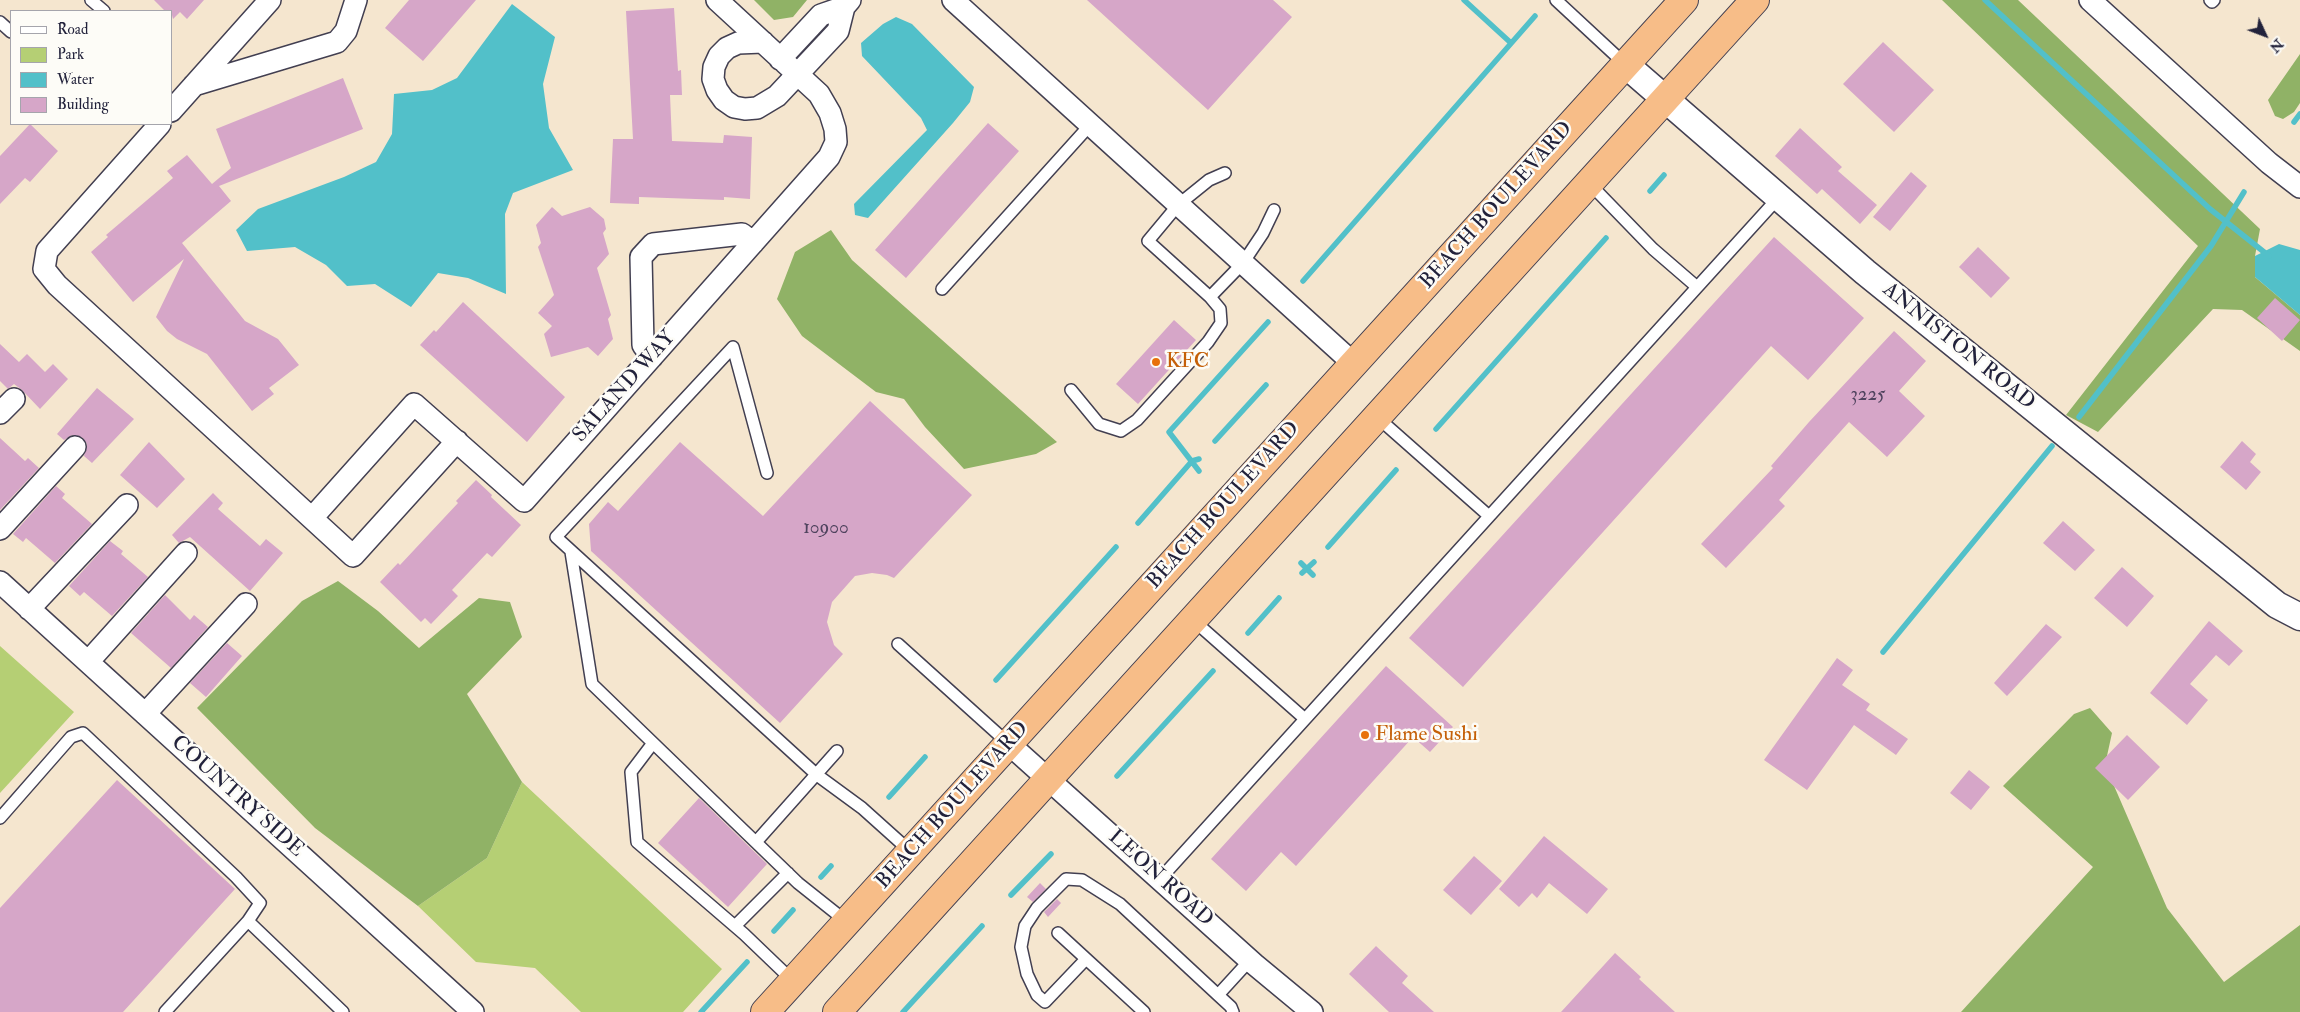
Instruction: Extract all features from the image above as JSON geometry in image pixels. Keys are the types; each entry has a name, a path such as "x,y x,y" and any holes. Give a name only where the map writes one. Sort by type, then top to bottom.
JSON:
{"highway":[{"name":"BEACH BOULEVARD","path":"765,1012 1684,0"},
{"path":"841,1010 1755,0"}],"street":[{"path":"172,110 270,0"},
{"path":"194,85 337,42 346,31 356,0"},
{"name":"SALAND WAY","path":"312,518 414,404 524,501 829,157 836,142 836,129 819,94 716,0"},
{"path":"953,0 1353,364"},
{"path":"2090,0 2241,138 2300,187"},
{"path":"762,42 738,43 727,48 719,56 714,67 713,79 717,90 724,100 734,107 745,109 757,108 777,96 838,31 847,3"},
{"path":"780,59 821,15 847,3"},
{"name":"ANNISTON ROAD","path":"1626,64 1877,281 2277,605 2300,617"},
{"path":"159,125 47,252 44,269 57,285 353,556 457,441"},
{"path":"652,357 643,345 641,257 653,244 742,234 753,243"},
{"path":"0,529 74,447"},
{"path":"29,609 127,505"},
{"path":"88,662 186,554"},
{"name":"COUNTRY SIDE","path":"0,582 474,1012"},
{"path":"145,714 246,604"},
{"name":"LEON ROAD","path":"1009,744 1250,960 1312,1012"}],"lane":[{"path":"91,0 103,10"},
{"path":"1556,0 1626,64"},
{"path":"2210,0 2212,2 2214,0"},
{"path":"0,22 10,31"},
{"path":"942,289 1090,125"},
{"path":"1071,390 1099,424 1121,431 1137,420 1208,342 1221,323 1220,309 1210,297 1148,241 1178,205 1209,180 1225,173"},
{"path":"1589,183 1653,249 1697,287"},
{"path":"1160,879 1779,197"},
{"path":"1210,297 1243,263 1263,233 1274,210"},
{"path":"767,472 733,347 556,537 817,775 862,808 911,852"},
{"path":"1377,417 1489,516"},
{"path":"571,552 592,684 788,873 847,922"},
{"path":"1193,620 1305,719"},
{"path":"898,644 1009,744"},
{"path":"0,818 71,737 83,733 236,877 260,903 248,922 165,1012"},
{"path":"654,743 631,772 638,842 735,926 794,981"},
{"path":"756,842 837,751"},
{"path":"735,926 788,873"},
{"path":"1086,959 1045,1002 1037,995 1028,974 1021,947 1025,926 1050,894 1066,879 1082,880 1120,904 1218,994 1231,1007 1233,1012"},
{"path":"248,922 343,1012"},
{"path":"1058,933 1144,1012"},
{"path":"1218,994 1250,960"}],"green space":[{"path":"754,0 807,0 793,17 774,20"},
{"path":"1942,0 2018,0 2260,229 2255,256 2255,277 2300,315 2300,351 2242,310 2213,309 2098,432 2066,415 2198,246"},
{"path":"2300,54 2300,103 2294,112 2283,119 2275,116 2268,100"},
{"path":"831,230 852,260 1057,442 1036,454 964,469 925,427 904,399 876,392 802,336 777,299 795,252"},
{"path":"338,581 378,611 419,648 479,598 510,602 522,637 467,694 522,782 487,858 418,906 315,828 197,708 302,601"},
{"path":"0,646 74,712 0,793"},
{"path":"2090,708 2112,733 2105,765 2167,908 2224,982 2300,925 2300,1012 1961,1012 2093,867 2003,786 2074,714"},
{"path":"522,782 722,969 683,1012 581,1012 535,968 476,962 418,906 487,858"}],"water":[{"path":"512,4 555,37 543,84 549,128 573,170 513,193 505,214 506,294 468,278 438,273 411,307 375,284 347,286 326,265 295,247 247,251 236,230 258,209 344,177 376,162 392,134 394,94 432,90 457,78"},
{"path":"896,17 912,24 974,87 970,102 868,218 855,215 854,204 927,130 921,118 862,56 861,43 883,24"},
{"path":"2279,244 2300,250 2300,315 2255,277 2255,256"}],"building":[{"path":"154,0 204,0 187,19 180,12 173,19 172,10 164,10"},
{"path":"409,0 476,0 423,61 385,28"},
{"path":"1087,0 1273,0 1292,17 1208,110"},
{"path":"674,8 678,71 681,70 682,95 670,95 672,141 723,143 724,135 752,137 750,199 724,197 724,200 639,197 639,204 610,203 613,139 633,139 626,11"},
{"path":"1883,42 1934,90 1894,132 1843,84"},
{"path":"343,78 363,129 219,186 231,201 182,243 245,321 278,339 299,365 269,388 274,394 252,411 207,354 177,339 167,331 156,317 184,259 133,302 91,252 108,237 106,235 173,178 167,171 187,155 212,184 231,168 216,129"},
{"path":"988,123 1019,151 906,278 875,250"},
{"path":"29,125 58,151 30,182 25,178 0,204 0,156"},
{"path":"1800,128 1842,167 1838,171 1877,205 1860,224 1822,189 1817,194 1775,156"},
{"path":"1911,172 1927,186 1890,231 1873,217"},
{"path":"552,207 562,216 590,207 604,219 606,229 603,233 609,254 597,268 611,315 608,319 613,339 598,356 588,347 551,357 544,334 552,326 538,313 554,295 538,247 541,243 536,225"},
{"path":"1774,237 1864,318 1808,380 1771,346 1463,687 1409,638"},
{"path":"1978,247 2010,278 1991,298 1959,267"},
{"path":"2275,298 2300,320 2282,341 2257,318"},
{"path":"463,302 565,397 527,442 420,345 434,330 436,332"},
{"name":"KFC","path":"1174,320 1196,340 1138,404 1116,384"},
{"path":"1894,331 1926,361 1899,391 1925,416 1887,457 1849,422 1779,500 1785,506 1726,568 1701,544 1773,468 1771,466 1809,422"},
{"path":"0,344 19,362 27,354 45,372 53,364 68,379 40,409 14,384 8,389 0,381"},
{"path":"97,388 134,419 92,463 84,456 87,444 83,438 72,435 64,440 57,434"},
{"path":"870,401 972,495 894,578 872,573 855,576 832,602 827,622 834,645 843,654 780,723 591,551 589,524 608,502 618,511 680,442 763,516"},
{"path":"0,438 25,461 28,458 39,468 0,510"},
{"path":"2242,441 2256,454 2250,462 2261,472 2246,490 2220,467"},
{"path":"149,442 185,479 157,508 120,475"},
{"path":"476,480 521,525 492,557 487,553 452,590 458,596 431,624 425,618 421,622 380,582 398,563 400,565 458,503 456,501"},
{"path":"56,486 65,494 62,498 92,524 55,563 26,538 23,542 13,534"},
{"path":"213,493 223,503 218,509 260,546 266,539 283,553 250,591 190,537 179,543 172,535"},
{"path":"2063,521 2095,550 2075,571 2043,543"},
{"path":"110,541 123,551 121,554 148,577 112,616 84,592 80,596 69,586"},
{"path":"2122,567 2154,596 2127,627 2094,598"},
{"path":"165,595 190,620 194,615 208,627 171,668 131,633"},
{"path":"2209,621 2243,651 2229,666 2216,655 2190,684 2208,700 2187,725 2150,693"},
{"path":"2046,624 2062,637 2007,696 1994,683"},
{"path":"227,643 242,656 206,697 190,683"},
{"path":"1837,658 1853,670 1842,685 1870,704 1866,710 1908,739 1896,755 1854,725 1807,790 1764,760"},
{"path":"1386,666 1453,727 1430,752 1413,737 1296,866 1281,852 1246,891 1211,859"},
{"path":"2127,735 2160,767 2128,800 2095,768"},
{"path":"1969,770 1990,787 1971,810 1950,793"},
{"path":"117,780 235,889 123,1012 0,1012 0,908"},
{"path":"699,798 767,864 728,907 658,843"},
{"path":"1544,836 1608,889 1587,914 1549,883 1537,898 1532,893 1519,907 1499,889"},
{"path":"1474,856 1502,881 1471,915 1443,890"},
{"path":"1040,883 1046,889 1033,902 1027,897"},
{"path":"1057,899 1061,903 1048,917 1044,912"},
{"path":"1376,946 1408,976 1402,983 1434,1012 1389,1012 1349,974"},
{"path":"1615,953 1641,977 1639,979 1675,1012 1561,1012"}],"waterway":[{"path":"1464,0 1511,43"},
{"path":"1985,0 2210,209 2269,256"},
{"path":"1303,281 1535,16"},
{"path":"2294,122 2300,114"},
{"path":"1650,191 1664,175"},
{"path":"2079,417 2211,246 2244,192"},
{"path":"1436,429 1606,238"},
{"path":"1199,471 1169,432 1268,322"},
{"path":"1215,441 1266,385"},
{"path":"1883,652 2052,446"},
{"path":"1138,523 1192,461 1199,459"},
{"path":"1328,547 1396,470"},
{"path":"996,680 1116,547"},
{"path":"1302,573 1314,562"},
{"path":"1301,563 1313,575"},
{"path":"1248,633 1279,598"},
{"path":"1117,776 1213,671"},
{"path":"889,797 925,757"},
{"path":"1011,895 1051,854"},
{"path":"821,877 831,866"},
{"path":"774,931 793,910"},
{"path":"903,1012 982,926"},
{"path":"701,1012 747,962"}],"place":[{"name":"KFC","path":"1156,362"},
{"name":"Flame Sushi","path":"1365,735"}]}
